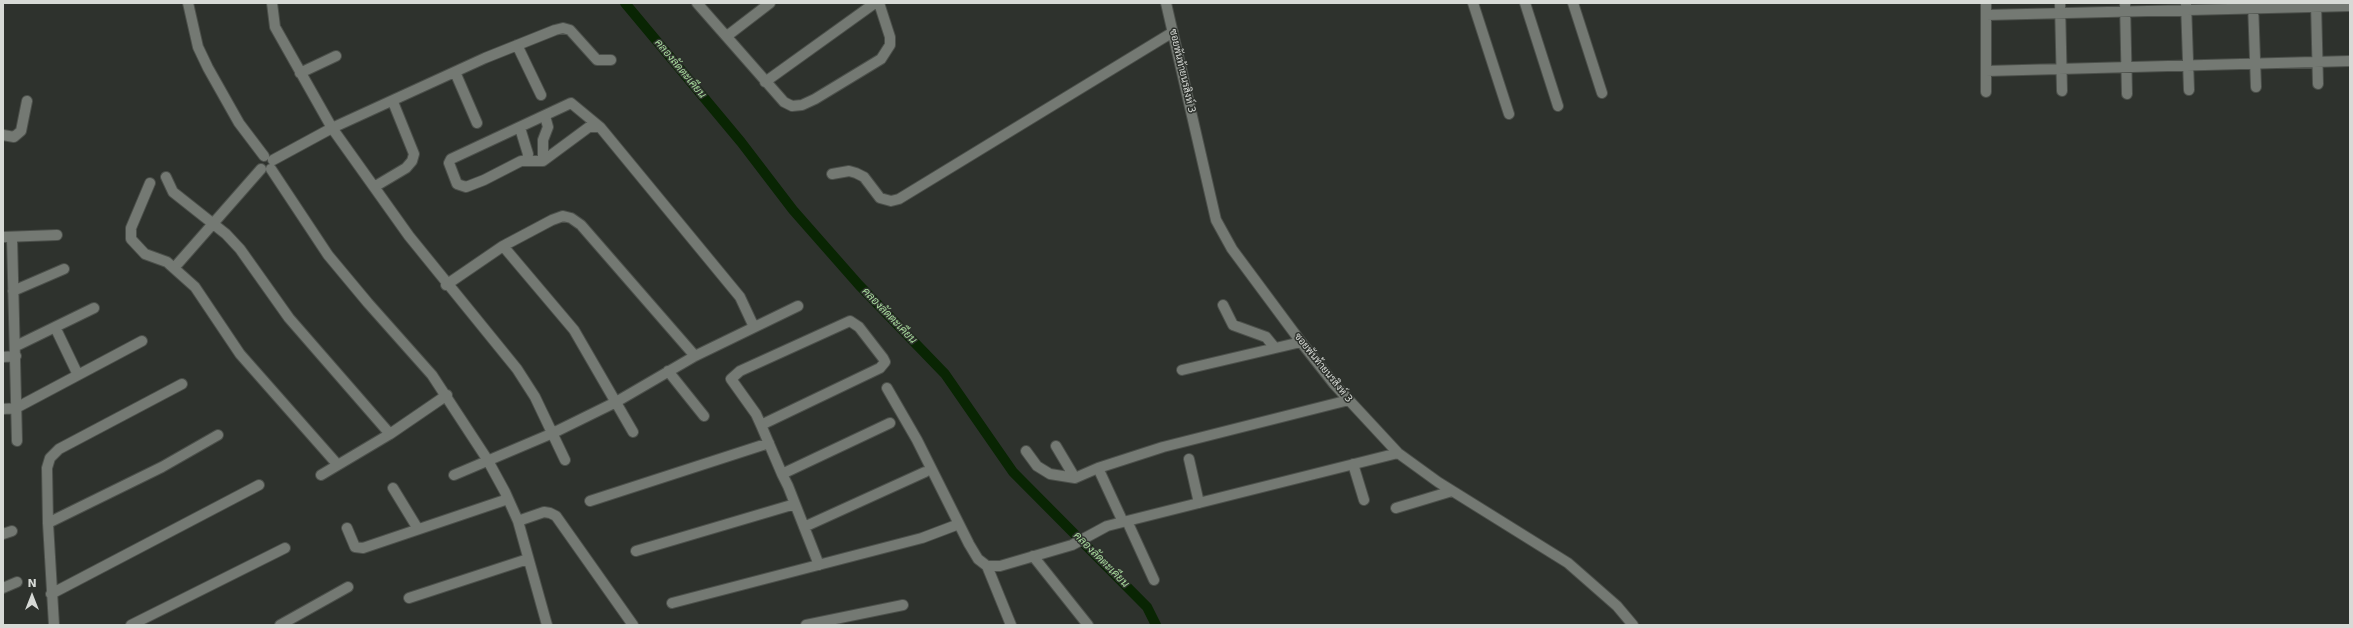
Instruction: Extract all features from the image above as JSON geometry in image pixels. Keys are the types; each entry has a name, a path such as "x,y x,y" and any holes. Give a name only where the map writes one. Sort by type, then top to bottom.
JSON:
{"street":[{"path":"188,3 198,47 208,68 239,123 267,163 298,213 328,255 368,303 432,375 447,395 488,459 518,521 547,625"},
{"path":"272,3 275,27 332,128 446,284 517,369 535,396 566,460"},
{"path":"697,3 765,82 784,102 792,106 802,105 815,99 881,58 890,45 890,37 879,3"},
{"path":"726,36 770,3"},
{"path":"765,82 875,3"},
{"name":"ซอยพันท้ายนรสิงห์ 3","path":"1166,3 1216,220 1232,249 1301,342 1349,400 1398,453 1452,491 1568,563 1617,606 1633,625"},
{"path":"1473,3 1509,114"},
{"path":"1525,3 1558,106"},
{"path":"1573,3 1602,92"},
{"path":"1986,3 1986,92"},
{"path":"1986,15 2060,8 2316,5 2350,6"},
{"path":"2316,5 2318,84"},
{"path":"2186,6 2189,90"},
{"path":"2254,6 2256,86"},
{"path":"2125,7 2127,94"},
{"path":"2060,8 2062,91"},
{"path":"174,268 267,163 332,128 393,102 516,45 563,28 570,30 597,60 611,60"},
{"path":"832,174 849,171 856,173 864,178 880,198 891,201 899,199 1173,32"},
{"path":"516,45 541,95"},
{"path":"300,73 336,56"},
{"path":"1986,71 2350,61"},
{"path":"455,72 477,123"},
{"path":"3,135 14,136 22,130 27,101"},
{"path":"374,187 406,168 412,161 414,154 393,102"},
{"path":"600,127 589,127 543,161 521,161 473,185 463,187 456,182 449,163 451,159 572,104 600,127 740,297 754,327"},
{"path":"543,161 543,140 548,127 545,116"},
{"path":"520,128 528,154 527,161"},
{"path":"166,177 173,192 213,223 240,249 289,318 390,434"},
{"path":"150,183 131,228 131,239 145,254 166,262 185,276 201,295 215,319 240,354 337,464"},
{"path":"446,284 503,246 552,220 563,216 571,218 581,225 695,356"},
{"path":"17,440 14,306 7,237 57,235"},
{"path":"503,246 574,330 633,432"},
{"path":"13,292 64,269"},
{"path":"1223,305 1233,325 1266,337 1275,348"},
{"path":"3,306 14,306"},
{"path":"454,475 488,459 553,433 616,402 695,356 798,306"},
{"path":"3,357 94,308"},
{"path":"761,425 880,368 885,362 883,358 859,326 850,321 740,371 731,379 732,384 754,410 795,504 819,565"},
{"path":"55,328 78,375"},
{"path":"3,409 16,408 142,341"},
{"path":"1182,370 1301,342"},
{"path":"668,371 704,416"},
{"path":"54,625 48,524 47,468 50,458 59,449 182,384"},
{"path":"887,388 917,440 978,559 987,566 1011,625"},
{"path":"321,474 390,434 447,395"},
{"path":"1026,451 1043,472 1075,478 1098,468 1163,447 1349,400"},
{"path":"782,474 890,423"},
{"path":"48,524 162,467 218,435"},
{"path":"590,501 769,443"},
{"path":"1056,446 1075,478"},
{"path":"987,566 1000,566 1072,545 1098,530 1125,522 1398,453"},
{"path":"1189,459 1199,503"},
{"path":"1353,464 1364,500"},
{"path":"1098,468 1154,580"},
{"path":"804,527 925,472"},
{"path":"51,594 259,485"},
{"path":"393,488 418,529"},
{"path":"1396,508 1452,491"},
{"path":"347,528 352,542 357,549 371,547 418,529 508,499"},
{"path":"636,551 795,504"},
{"path":"518,521 544,512 550,512 556,516 633,625"},
{"path":"672,603 922,538 959,524"},
{"path":"131,625 285,548"},
{"path":"1032,556 1088,625"},
{"path":"409,598 528,559"},
{"path":"3,588 17,582"},
{"path":"280,625 348,586"},
{"path":"806,625 903,605"}],"waterway":[{"name":"คลองลัดตะเคียน","path":"625,3 741,142 793,210 859,285 945,374 1013,472 1147,607 1156,625"}]}
